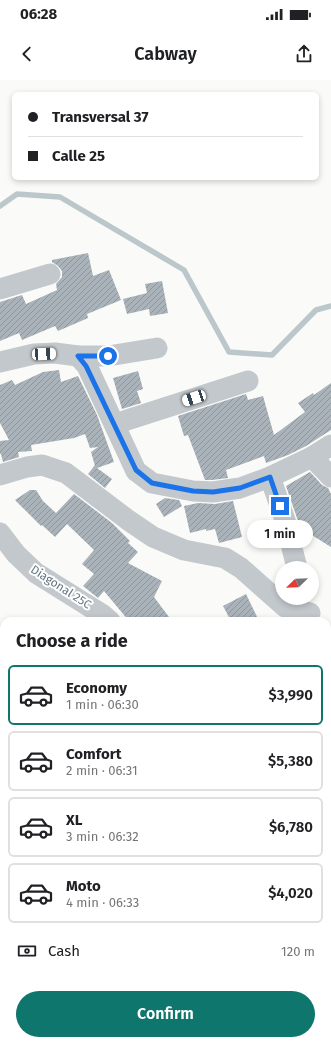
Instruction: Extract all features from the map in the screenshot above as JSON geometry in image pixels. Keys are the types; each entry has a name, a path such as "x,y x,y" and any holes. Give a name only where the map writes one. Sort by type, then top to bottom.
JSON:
{"street":[{"path":"0,289 50,274"},
{"path":"0,362 34,354 55,353 78,356 108,356 157,348"},
{"path":"78,356 86,366 136,470 152,483 193,491 213,492 240,488 270,477 312,457 331,445"},
{"path":"115,426 128,420 248,381"},
{"path":"312,457 331,477"},
{"path":"0,474 42,465 66,473 153,537 184,550 225,558 241,568 285,607 310,614"},
{"path":"270,477 285,520 296,561"},
{"name":"Diagonal 25C","path":"0,533 16,554 36,573 105,617"}],"building":[{"path":"88,253 93,276 109,270 121,300 87,314 88,318 58,331 55,326 22,340 19,333 0,341 0,302 22,295 26,304 57,290 56,284 62,277 62,271 52,262 52,260"},
{"path":"162,281 168,313 150,316 149,309 127,314 123,299 147,293 145,284"},
{"path":"59,370 61,382 78,376 97,415 114,462 97,468 112,479 105,488 88,474 95,465 91,452 98,447 90,448 85,434 74,438 31,445 32,451 18,452 19,457 3,462 0,454 0,441 9,440 0,423 0,385 12,380 15,385 43,372"},
{"path":"138,371 143,389 137,391 141,403 122,409 113,378"},
{"path":"331,383 331,430 306,446 288,455 266,463 264,456 226,470 228,478 205,480 188,435 184,436 178,416 246,394 248,400 263,396 274,435 305,412 298,403 313,393 314,395"},
{"path":"310,472 322,485 328,488 331,494 331,547 302,529 286,486"},
{"path":"30,490 36,490 43,501 56,513 74,494 112,523 130,541 128,543 138,552 128,563 162,581 154,597 169,617 126,617 104,591 98,598 83,586 94,574 82,564 94,550 67,524 55,537 42,525 41,526 15,500"},
{"path":"165,498 179,500 182,506 164,517 156,504"},
{"path":"233,501 242,537 219,543 215,529 206,531 206,529 190,533 184,506 198,503 215,504"},
{"path":"246,594 257,617 229,617 223,606"}],"waterway":[{"path":"0,206 17,194 60,197 184,270 229,352 272,355 316,310 331,306"}],"route":[{"path":"108,356 78,356 86,366 136,470 152,483 193,491 213,492 240,488 270,477 280,506"}]}
